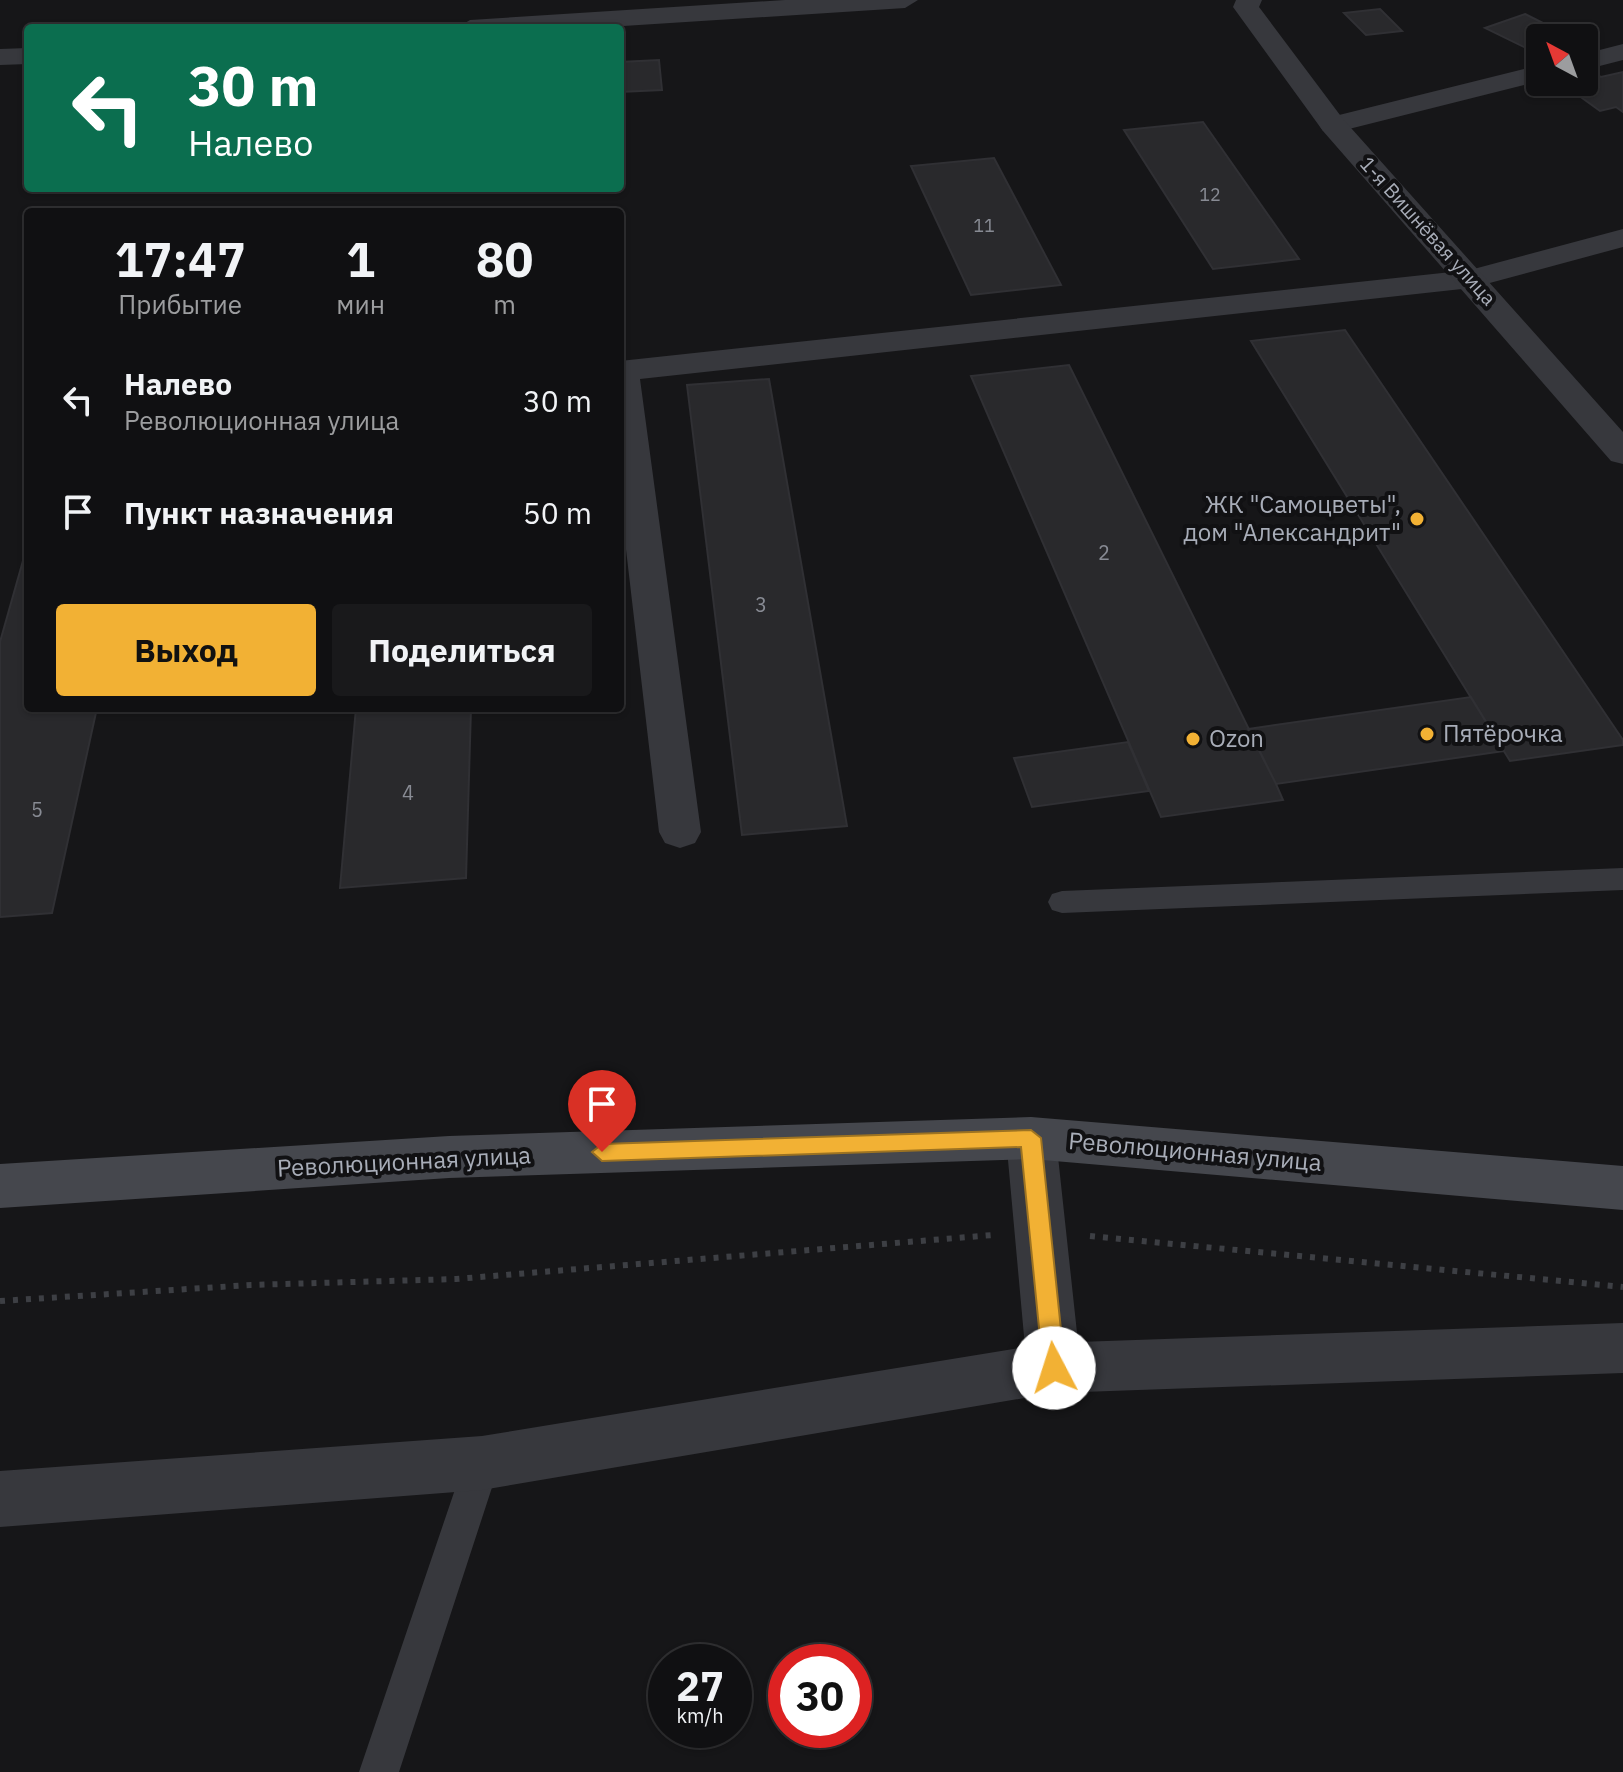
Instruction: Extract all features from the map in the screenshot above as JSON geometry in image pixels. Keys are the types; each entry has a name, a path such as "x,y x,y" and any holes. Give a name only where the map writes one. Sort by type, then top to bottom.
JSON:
{"main road":[{"name":"Революционная улица","path":"0,1186 449,1157 1031,1138 1623,1188"}],"street":[{"path":"528,24 905,0"},
{"name":"1-я Вишнёвая улица","path":"1249,0 1246,7 1333,125 1623,453"},
{"path":"1598,58 1623,52"},
{"path":"0,57 24,56"},
{"path":"1333,125 1526,77"},
{"path":"624,371 1471,279 1623,238"},
{"path":"624,387 680,832"},
{"path":"1031,1138 1054,1368"},
{"path":"0,1499 482,1463 1054,1368 1623,1348"}],"lane":[{"path":"1062,902 1623,879"},
{"path":"379,1772 482,1463"}],"path":[{"path":"0,1301 251,1285 456,1279 1041,1231 1376,1266 1623,1287"}],"building":[{"path":"1380,9 1402,31 1366,35 1344,13"},
{"path":"1525,14 1545,24 1526,24 1526,48 1485,28"},
{"path":"659,60 662,90 624,92 624,62"},
{"path":"1623,72 1623,112 1616,107 1600,111 1579,96 1598,96 1598,75"},
{"path":"1203,122 1299,259 1213,269 1124,130"},
{"path":"994,158 1061,285 971,295 911,166"},
{"name":"ЖК \"Самоцветы\", дом \"Александрит\"","path":"1345,330 1623,740 1623,745 1510,761 1251,341"},
{"path":"1069,365 1283,800 1161,817 971,376"},
{"path":"769,379 847,826 742,835 687,385"},
{"path":"24,557 24,712 96,712 52,913 0,917 0,642"},
{"path":"1471,697 1504,751 1276,784 1248,729"},
{"path":"356,712 471,712 466,878 340,888"},
{"path":"1128,742 1149,791 1032,807 1014,758"}],"place":[{"name":"ЖК \"Самоцветы\", дом \"Александрит\"","path":"1417,519"},
{"name":"Пятёрочка","path":"1427,734"},
{"name":"Ozon","path":"1193,739"}],"route":[{"path":"602,1152 1031,1138 1054,1368"}]}
